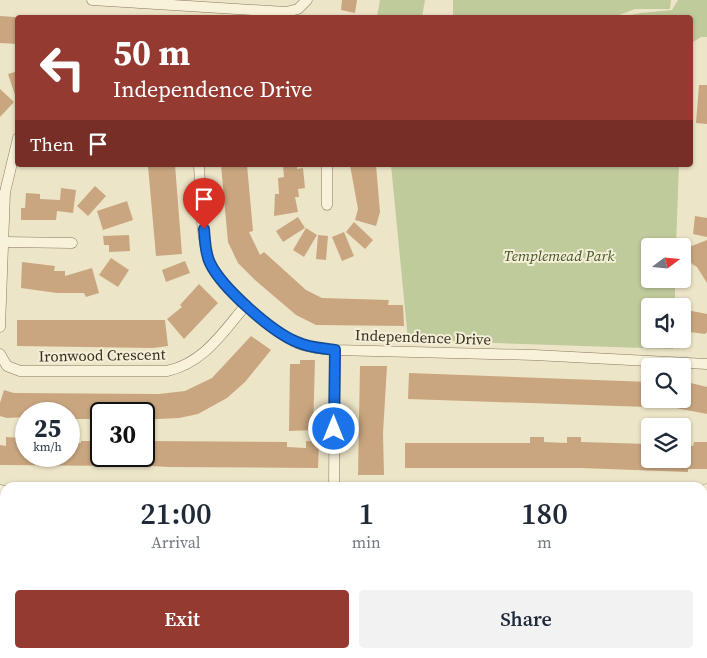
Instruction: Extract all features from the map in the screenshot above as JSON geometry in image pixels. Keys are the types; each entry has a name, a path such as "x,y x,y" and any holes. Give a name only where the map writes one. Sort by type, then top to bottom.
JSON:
{"street":[{"path":"92,0 203,13 286,12 298,9 308,0"},
{"path":"0,327 5,192 15,150"},
{"name":"Independence Drive","path":"199,167 205,245 210,262 221,281 246,305 287,338 312,348 524,355 707,364"},
{"path":"327,167 328,205"},
{"path":"4,242 72,243"},
{"name":"Ironwood Crescent","path":"0,354 7,366 20,371 172,370 187,365 203,355 246,305"},
{"path":"334,482 335,350"}],"green space":[{"path":"380,0 425,0 422,15 377,15"},
{"path":"453,0 671,0 670,9 635,9 619,15 453,15"},
{"path":"678,0 707,0 707,37 701,37 693,42 693,15 632,15 672,10"},
{"name":"Templemead Park","path":"391,167 679,167 676,238 641,238 641,288 675,288 675,298 641,298 641,348 408,340"}],"building":[{"path":"342,0 357,0 355,13 341,10"},
{"path":"0,16 15,17 15,44 0,43"},
{"path":"15,72 15,95 8,74"},
{"path":"699,85 707,85 707,124 696,123"},
{"path":"0,89 14,102 0,117"},
{"path":"148,167 175,167 182,254 156,256"},
{"path":"221,167 247,167 253,231 249,232 260,255 264,252 306,290 322,298 389,300 388,305 403,305 404,326 316,325 296,315 255,280 238,263 228,242"},
{"path":"283,167 303,168 305,188 298,189 299,197 295,197 298,212 274,216 275,194 279,194 278,178 284,177"},
{"path":"350,167 376,167 380,212 376,226 355,220 358,209"},
{"path":"95,186 106,196 88,216 77,206"},
{"path":"61,188 76,190 73,213 57,211 56,220 21,220 21,208 25,208 26,193 40,194 40,199 60,200"},
{"path":"127,201 133,220 103,230 97,211"},
{"path":"695,216 707,218 707,237 693,234"},
{"path":"298,217 305,228 283,242 276,231"},
{"path":"354,222 373,240 365,249 346,232"},
{"path":"306,228 317,235 304,257 293,250"},
{"path":"344,232 354,256 342,261 332,237"},
{"path":"129,235 130,251 109,252 109,245 104,245 103,236"},
{"path":"318,235 328,236 326,260 316,259"},
{"path":"707,240 707,283 697,267 691,262 691,246"},
{"path":"111,258 129,270 118,287 99,275"},
{"path":"185,261 190,273 166,282 162,270"},
{"path":"22,262 55,266 54,271 65,271 65,276 92,268 99,293 86,297 84,293 57,293 21,288"},
{"path":"199,284 218,303 184,339 167,319 182,307 180,305"},
{"path":"691,311 707,314 707,332 705,334 691,332"},
{"path":"17,320 165,320 168,346 153,348 17,346"},
{"path":"251,336 271,350 245,382 227,398 198,414 179,418 155,419 155,402 90,402 90,419 80,419 80,402 15,402 15,418 0,416 0,403 4,390 14,393 159,394 185,391 212,378"},
{"path":"300,360 315,360 313,430 289,431 290,364 300,364"},
{"path":"360,366 387,366 383,433 384,475 358,475"},
{"path":"409,373 641,382 641,407 408,399"},
{"path":"691,383 707,387 707,414 676,408 691,408"},
{"path":"6,437 15,438 15,465 0,465 0,445 6,446"},
{"path":"530,437 544,437 544,442 567,443 567,437 581,437 581,442 641,444 641,468 691,468 691,446 693,446 694,442 707,442 707,469 688,469 688,472 581,468 405,468 405,443 530,443"},
{"path":"81,441 90,441 90,466 80,466"},
{"path":"155,441 287,442 287,447 306,448 306,441 319,442 318,468 155,466"}],"route":[{"path":"204,229 205,245 210,262 221,281 246,305 287,338 312,348 335,350 334,429"}]}
